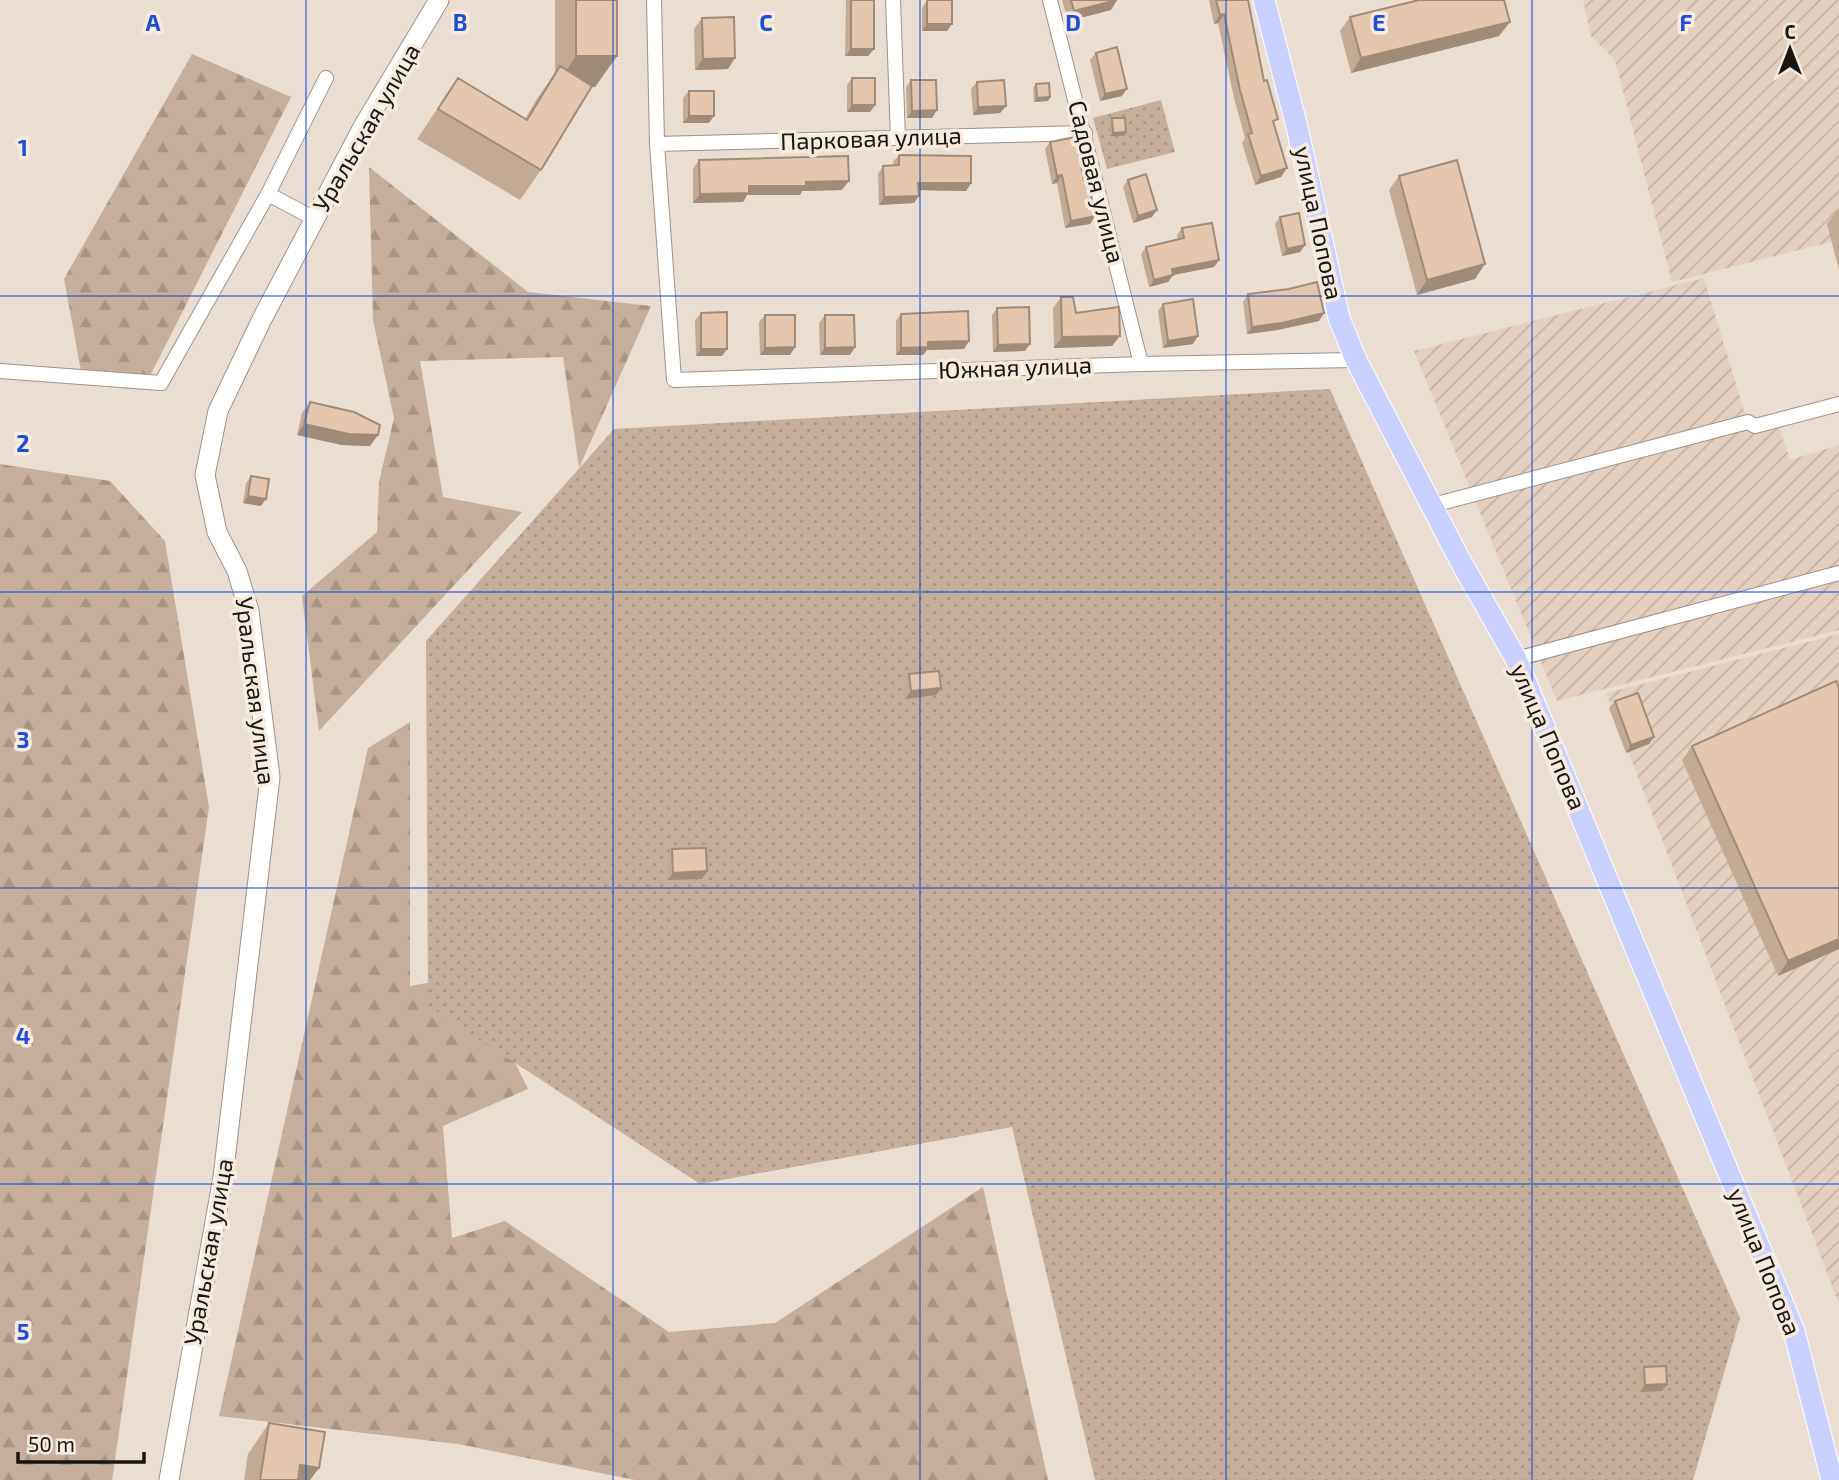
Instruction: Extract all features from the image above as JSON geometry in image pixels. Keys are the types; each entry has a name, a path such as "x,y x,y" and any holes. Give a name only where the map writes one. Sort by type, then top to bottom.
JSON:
{"main road":[{"name":"улица Попова","path":"1264,0 1297,127 1339,318 1356,360 1461,562 1516,659 1794,1331 1832,1480"}],"street":[{"name":"Уральская улица","path":"169,1480 223,1177 270,777 249,611 237,571 217,532 205,475 218,411 262,319 363,127 439,0"},
{"path":"654,0 657,144"},
{"path":"893,0 898,138"},
{"name":"Садовая улица","path":"1050,0 1141,364"},
{"path":"0,371 161,383 268,194 326,78"},
{"name":"Парковая улица","path":"657,144 1085,133"},
{"name":"Южная улица","path":"657,144 674,380 1141,364 1356,360"},
{"path":"268,194 315,219"},
{"path":"1433,505 1748,422 1755,425 1839,404"},
{"path":"1516,659 1839,573"}],"shaded area":[{"path":"1583,0 1839,0 1839,240 1672,282 1615,60 1591,36"},
{"path":"1704,278 1751,434 1779,427 1790,460 1839,445 1839,630 1557,701 1414,351"},
{"path":"1839,634 1839,1304 1606,693"}],"green space":[{"path":"192,54 291,97 146,384 81,371 64,279"},
{"path":"1161,100 1175,152 1107,169 1093,118"},
{"path":"369,167 528,292 651,306 579,468 563,357 420,361 443,497 522,512 319,731 302,596 377,532 379,482 394,418 373,320"},
{"path":"1330,389 1740,1318 1693,1480 1095,1480 1012,1127 700,1184 428,1006 426,641 614,429"},
{"path":"0,464 110,481 165,541 209,807 112,1480 0,1480"},
{"path":"410,722 410,986 471,975 528,1089 443,1126 452,1238 505,1221 669,1332 775,1323 983,1187 1048,1480 635,1480 458,1444 219,1416 368,748"}],"building":[{"path":"576,0 617,0 617,56 576,56"},
{"path":"851,0 874,0 874,49 851,49"},
{"path":"927,0 952,0 952,24 927,24"},
{"path":"1071,0 1117,0 1074,11"},
{"path":"1216,0 1248,0 1264,81 1267,80 1278,119 1273,121 1287,168 1261,176 1248,134 1252,133 1224,14 1220,15"},
{"path":"1419,0 1504,0 1510,22 1361,58 1350,17"},
{"path":"734,17 735,58 703,59 702,18"},
{"path":"1117,47 1127,89 1105,94 1096,53"},
{"path":"560,66 592,86 541,170 438,109 458,78 527,120"},
{"path":"852,78 875,78 875,105 852,105"},
{"path":"911,80 936,80 937,110 912,111"},
{"path":"1004,80 1006,106 978,107 977,82"},
{"path":"1049,83 1050,97 1037,98 1036,84"},
{"path":"689,91 714,91 714,116 689,116"},
{"path":"1112,118 1125,118 1126,132 1113,133"},
{"path":"1075,137 1084,180 1088,179 1095,216 1071,221 1062,175 1057,176 1050,142"},
{"path":"899,155 971,156 971,183 918,183 919,196 884,197 883,166 899,165"},
{"path":"848,156 849,181 806,182 806,186 749,186 749,193 700,194 699,160"},
{"path":"1457,160 1485,264 1427,280 1399,176"},
{"path":"1146,174 1157,210 1138,216 1128,180"},
{"path":"1299,213 1305,245 1287,249 1280,217"},
{"path":"1212,223 1219,260 1172,269 1173,275 1154,280 1146,247 1184,238 1182,228"},
{"path":"1317,282 1324,313 1252,327 1248,294"},
{"path":"1061,297 1073,297 1076,313 1119,307 1120,336 1062,337"},
{"path":"1193,299 1198,336 1168,341 1163,304"},
{"path":"1029,307 1030,344 998,345 997,308"},
{"path":"968,311 969,341 928,342 928,347 901,348 901,314"},
{"path":"727,312 727,349 701,349 701,313"},
{"path":"765,315 795,315 795,347 765,348"},
{"path":"825,315 854,315 855,347 825,348"},
{"path":"310,402 354,412 380,425 378,435 349,434 304,424"},
{"path":"251,476 269,479 266,499 248,496"},
{"path":"939,671 941,688 911,691 909,674"},
{"path":"1836,681 1839,688 1839,939 1788,961 1692,746"},
{"path":"1638,693 1654,737 1631,745 1615,701"},
{"path":"706,848 707,871 673,873 672,849"},
{"path":"1666,1366 1667,1384 1645,1385 1644,1367"},
{"path":"269,1423 325,1432 319,1468 300,1465 298,1480 260,1480"}]}
